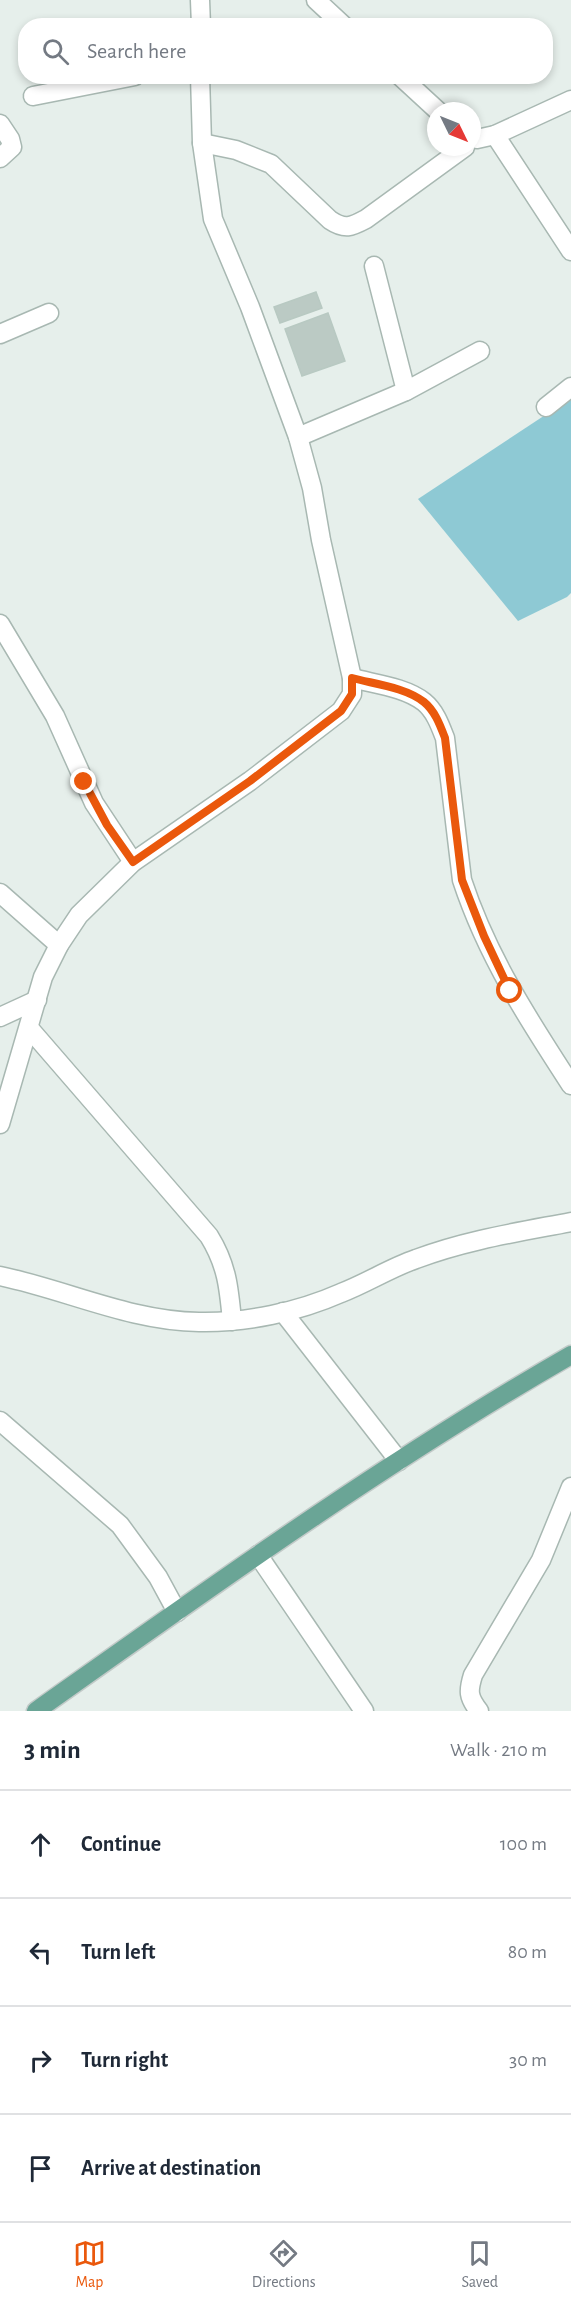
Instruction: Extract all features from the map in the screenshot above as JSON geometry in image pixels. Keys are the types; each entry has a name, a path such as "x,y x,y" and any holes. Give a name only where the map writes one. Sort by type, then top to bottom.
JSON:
{"main road":[{"path":"36,1711 258,1555 399,1461 571,1355"}],"street":[{"path":"200,0 201,18"},
{"path":"316,0 335,18"},
{"path":"33,96 94,84"},
{"path":"0,1124 43,978 59,945 79,915 133,862 250,781 341,711 352,694 352,678 321,540 312,488 298,437 250,307 213,219 202,143 200,84"},
{"path":"409,84 428,102"},
{"path":"481,138 571,100"},
{"path":"0,124 10,139 12,147 0,158"},
{"path":"202,143 236,150 271,164 282,171 330,220 341,227 353,226 366,219 454,156"},
{"path":"481,146 571,251"},
{"path":"374,266 405,391"},
{"path":"0,334 49,313"},
{"path":"298,437 405,391 480,351"},
{"path":"546,407 571,387"},
{"path":"0,624 50,708 94,803 133,862"},
{"path":"352,678 405,692 424,702 438,720 445,738 462,880 470,903 497,967 510,991 571,1085"},
{"path":"0,893 59,945"},
{"path":"0,1017 37,1000"},
{"path":"29,1028 209,1236 225,1268 232,1321"},
{"path":"0,1276 141,1316 181,1322 232,1321 283,1312 341,1293 414,1260 462,1244 571,1222"},
{"path":"283,1312 399,1461"},
{"path":"0,1421 120,1525 158,1577 177,1612"},
{"path":"472,1709 468,1690 473,1675 540,1560 571,1487"},
{"path":"258,1555 364,1711"}],"water":[{"path":"571,398 571,593 518,621 418,499"}],"building":[{"path":"316,292 322,308 280,323 274,307"},
{"path":"328,313 345,361 302,376 285,329"}],"route":[{"path":"84,782 107,825 133,862 250,781 341,711 352,694 352,678 405,692 424,702 438,720 445,738 452,779 462,880 497,967 510,991"}]}
